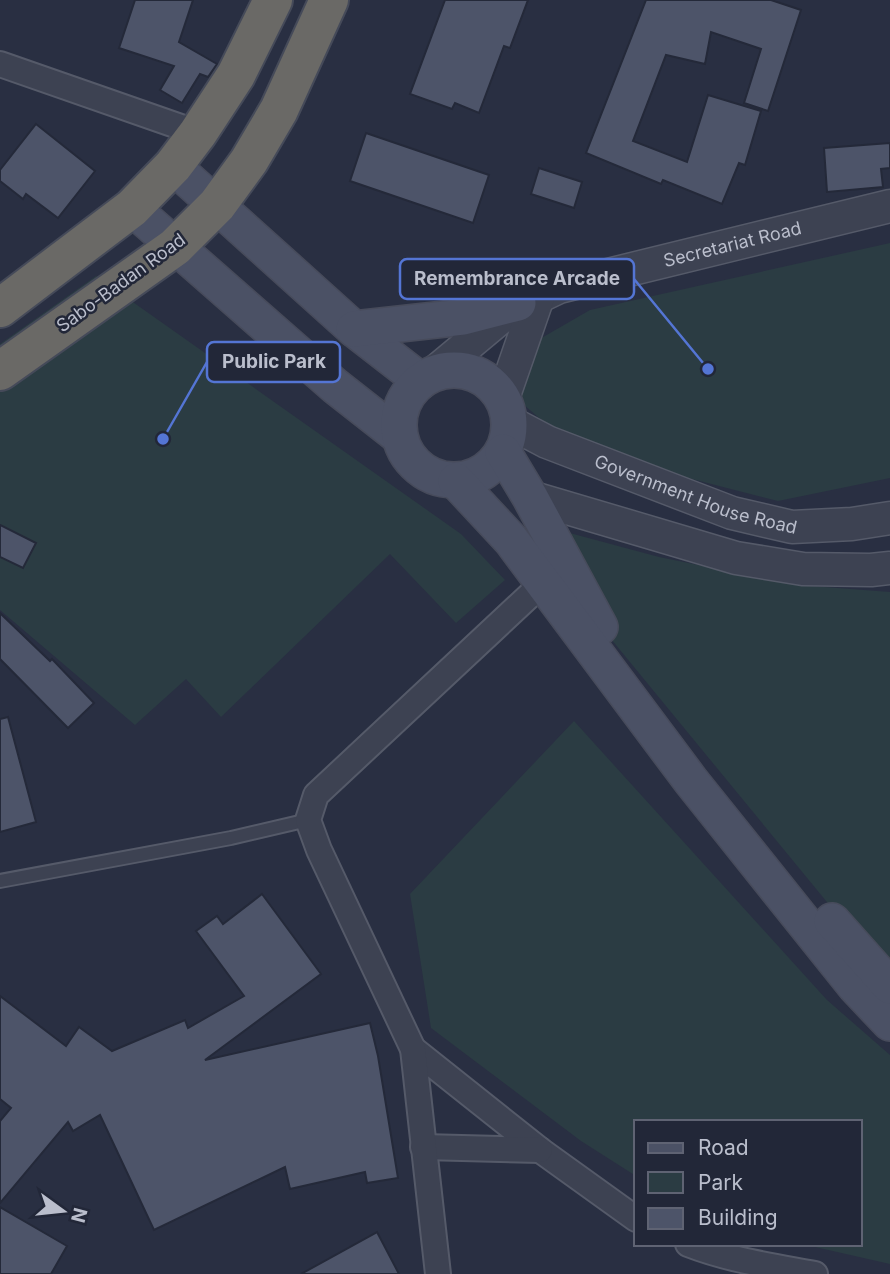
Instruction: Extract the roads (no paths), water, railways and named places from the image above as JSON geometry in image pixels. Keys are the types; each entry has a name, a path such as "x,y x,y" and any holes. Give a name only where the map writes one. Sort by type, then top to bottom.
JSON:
{"highway":[{"path":"0,308 132,208 173,166 236,75 273,0"},
{"name":"Sabo-Badan Road","path":"0,370 175,247 217,205 249,161 279,110 329,0"}],"main road":[{"path":"173,166 354,329 427,377"},
{"path":"132,208 335,386 400,437"},
{"path":"354,329 463,317 528,300"},
{"path":"505,424 491,466 474,476 456,481 440,479 414,464 405,452 399,421 402,406 410,392 427,377 450,369 465,370 481,376 493,385 530,497 596,622 744,814 812,898 890,986"},
{"path":"456,481 511,540 691,781 855,986 890,1023"}],"street":[{"path":"0,64 198,133"},
{"name":"Secretariat Road","path":"427,377 528,300 559,287 890,206"},
{"path":"505,424 528,300"},
{"name":"Government House Road","path":"505,424 732,513 792,527 852,524 890,518"},
{"path":"530,497 736,558 803,569 890,568"},
{"path":"438,1274 413,1049 319,850 308,820 316,795 544,582"},
{"path":"413,1049 540,1150 634,1218"},
{"path":"423,1147 540,1150"},
{"path":"693,1246 751,1263 815,1274"}],"lane":[{"path":"0,881 231,838 308,820"}],"place":[{"name":"Remembrance Arcade","path":"708,369"},
{"name":"Public Park","path":"163,439"}]}
